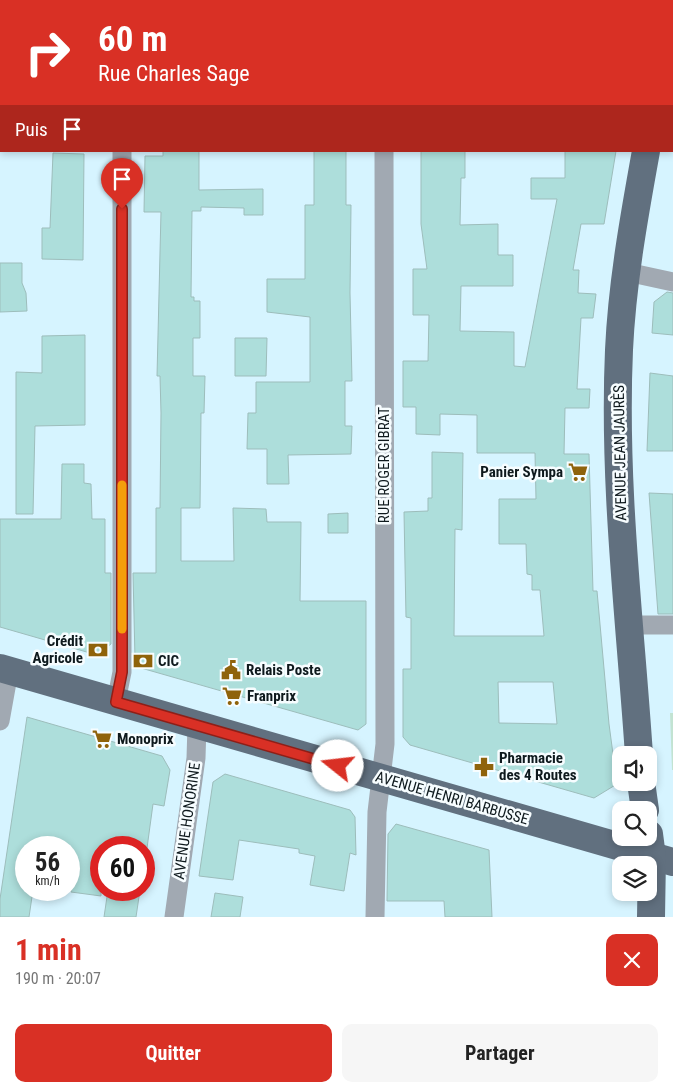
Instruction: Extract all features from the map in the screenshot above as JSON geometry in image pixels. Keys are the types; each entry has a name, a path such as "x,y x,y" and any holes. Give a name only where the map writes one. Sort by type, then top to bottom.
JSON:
{"main road":[{"name":"AVENUE JEAN JAURÈS","path":"638,746 618,453 619,350 627,272 646,152"},
{"name":"AVENUE HENRI BARBUSSE","path":"4,670 580,834 658,851"},
{"path":"651,910 658,851"}],"street":[{"path":"116,702 122,672 122,152"},
{"name":"RUE ROGER GIBRAT","path":"375,917 380,778 385,744 384,152"},
{"path":"627,272 673,282"},
{"path":"630,625 673,625"},
{"path":"0,721 4,670"},
{"name":"AVENUE HONORINE","path":"174,917 196,758 197,725"}],"green space":[{"path":"670,713 673,713 673,770 672,770"}],"building":[{"path":"163,152 199,152 199,190 263,189 263,215 244,215 244,208 201,207 201,211 192,211 191,297 194,297 194,301 200,301 200,338 193,338 193,376 205,376 204,413 201,413 200,508 181,508 181,561 234,561 233,508 266,509 267,522 301,522 300,601 366,601 366,724 358,730 141,668 135,659 133,573 156,573 156,508 160,508 161,413 160,376 157,376 161,212 144,212 145,156 163,156"},
{"path":"314,152 346,152 346,205 351,205 352,381 345,381 345,426 352,426 351,454 288,455 289,484 267,484 267,449 247,449 248,413 256,413 256,382 310,382 310,317 267,312 267,279 305,279 305,205 314,205"},
{"path":"421,152 465,152 465,178 461,178 460,225 498,224 498,255 513,255 513,286 461,286 460,331 514,332 514,366 525,367 557,199 531,199 531,178 565,178 565,152 616,152 604,224 581,224 573,270 579,270 578,293 596,294 593,318 581,318 577,389 590,389 589,408 565,408 564,454 589,454 593,591 597,591 612,746 612,787 594,798 410,745 403,737 403,669 411,669 411,618 406,617 404,512 428,511 428,498 432,498 432,452 463,453 462,530 455,529 454,636 544,636 540,590 532,590 532,575 527,574 526,544 499,544 499,499 536,499 535,453 477,453 477,415 440,414 440,435 416,434 416,407 403,407 403,361 428,361 429,315 413,315 413,269 427,269 421,224","holes":["498,682 553,682 557,724 499,723"]},
{"path":"53,153 84,154 83,260 42,259 42,228 50,228"},
{"path":"0,263 22,263 22,283 26,293 27,311 0,312"},
{"path":"667,292 673,293 673,335 652,333 654,302"},
{"path":"85,335 85,425 35,426 33,514 16,514 16,372 42,373 42,336"},
{"path":"235,338 267,338 266,376 235,376"},
{"path":"650,373 673,376 673,451 647,451"},
{"path":"62,464 84,464 84,483 91,484 92,519 105,519 105,573 111,573 111,644 97,655 0,627 0,519 61,519"},
{"path":"649,493 673,494 673,614 658,614"},
{"path":"348,513 348,533 328,533 328,514"},
{"path":"27,717 162,756 170,770 164,806 153,804 149,836 90,836 90,895 80,893 80,836 15,836 15,901 31,901 29,917 0,917 0,899"},
{"path":"225,774 350,810 355,817 356,855 350,853 344,891 310,885 315,856 299,853 299,849 239,840 233,880 199,876 213,782"},
{"path":"396,824 489,850 492,917 445,917 444,901 387,901 388,834"},
{"path":"215,893 243,897 240,917 211,917"},
{"path":"106,901 138,901 136,917 104,917"}],"slow traffic":[{"path":"122,485 122,629"}],"place":[{"name":"Panier Sympa","path":"578,472"},
{"name":"Crédit Agricole","path":"98,650"},
{"name":"CIC","path":"143,661"},
{"name":"Relais Poste","path":"231,670"},
{"name":"Franprix","path":"232,696"},
{"name":"Monoprix","path":"102,739"},
{"name":"Pharmacie des 4 Routes","path":"484,767"}],"route":[{"path":"122,209 122,672 116,702 338,766"}]}
